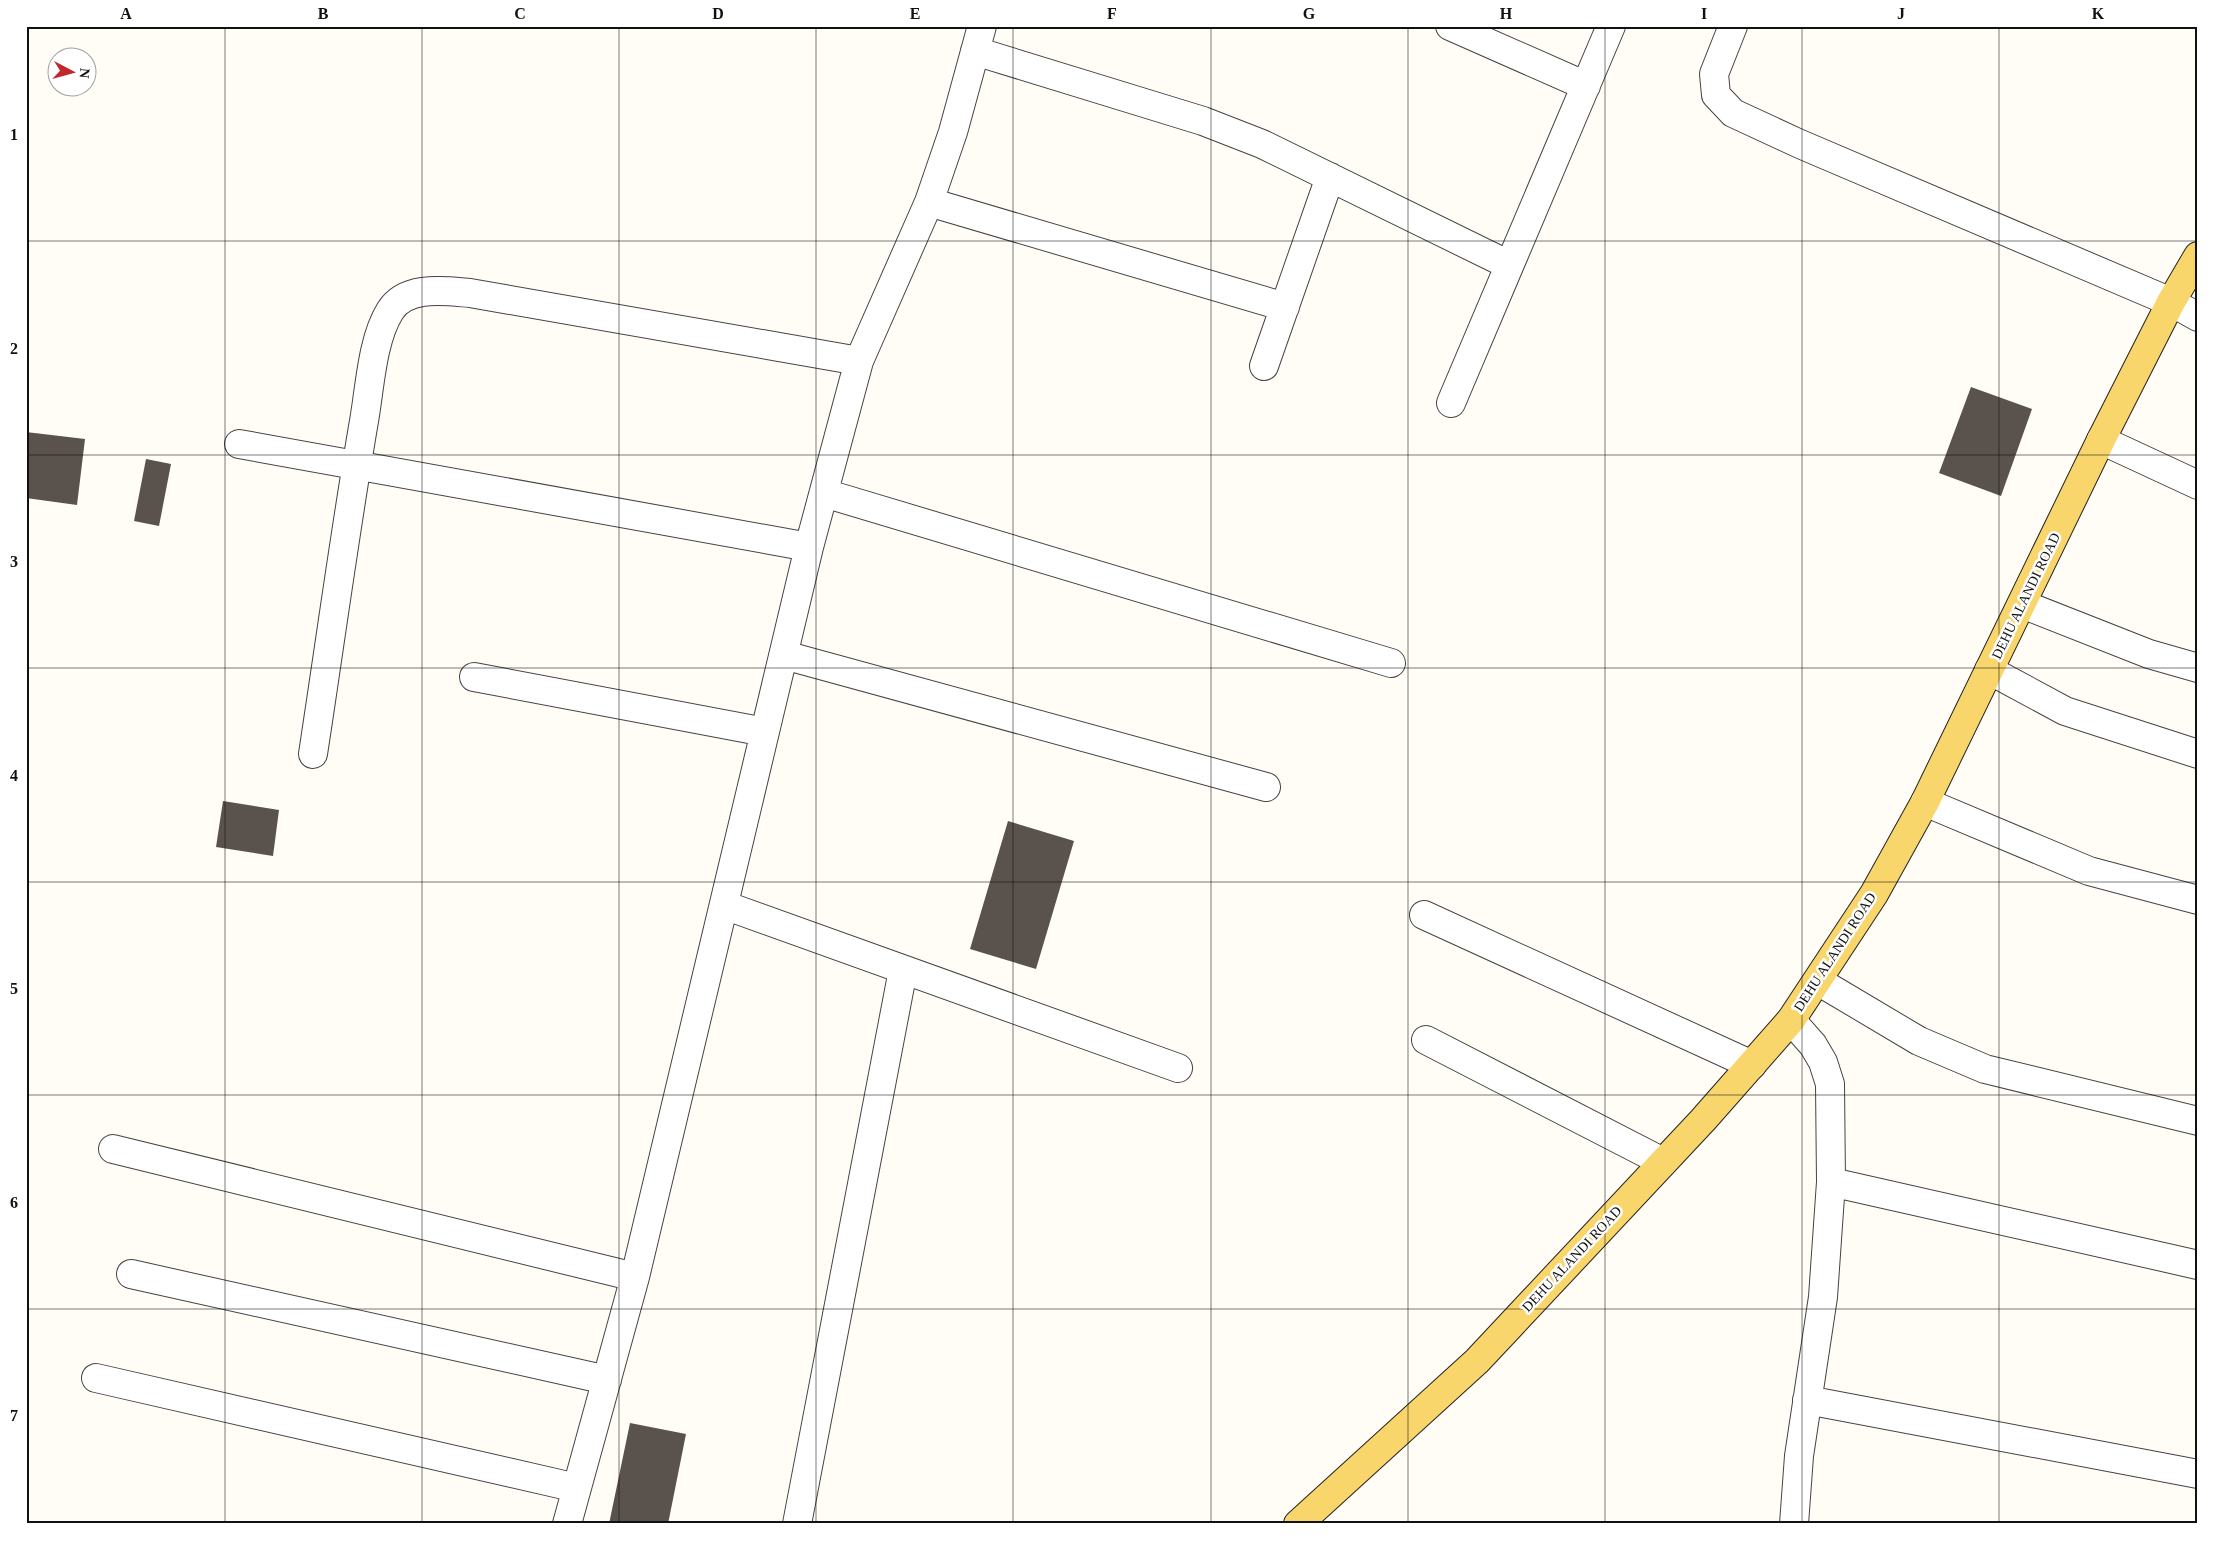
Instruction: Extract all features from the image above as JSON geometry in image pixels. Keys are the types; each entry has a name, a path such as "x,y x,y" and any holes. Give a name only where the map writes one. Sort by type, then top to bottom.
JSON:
{"main road":[{"name":"DEHU ALANDI ROAD","path":"1298,1524 1477,1361 1663,1162 1791,1020 1874,894 1925,802 2101,440 2171,302 2198,256"}],"street":[{"path":"1450,26 1586,86"},
{"path":"1451,404 1611,26"},
{"path":"1733,26 1714,74 1716,94 1733,113 1890,183 2171,302 2198,316"},
{"path":"567,1524 635,1277 809,547 859,361 929,202 953,132 979,38 1262,144 1509,265"},
{"path":"1264,366 1330,177"},
{"path":"929,202 1285,307"},
{"path":"313,754 356,466 378,338 390,310 410,294 439,290 470,293 859,361"},
{"path":"2101,440 2198,485"},
{"path":"239,444 809,547"},
{"path":"824,493 1391,663"},
{"path":"2022,604 2149,654 2198,668"},
{"path":"784,655 1266,787"},
{"path":"1989,670 2065,711 2198,754"},
{"path":"474,678 765,732"},
{"path":"1925,802 2089,871 2198,900"},
{"path":"724,905 1178,1068"},
{"path":"1424,915 1752,1065"},
{"path":"797,1524 903,970"},
{"path":"1818,981 1919,1040 1985,1069 2198,1121"},
{"path":"1791,1020 1813,1045 1824,1062 1830,1084 1830,1182 1823,1297 1799,1456 1794,1524"},
{"path":"1426,1040 1663,1162"},
{"path":"113,1149 635,1277"},
{"path":"1830,1182 2198,1265"},
{"path":"131,1274 607,1380"},
{"path":"96,1378 577,1488"},
{"path":"1807,1400 2198,1474"}],"building":[{"path":"1971,387 2032,409 2001,496 1939,473"},
{"path":"26,432 85,439 77,505 26,498"},
{"path":"146,459 171,464 159,526 134,521"},
{"path":"223,801 279,810 273,856 216,847"},
{"path":"1008,821 1074,841 1036,969 970,949"},
{"path":"630,1423 686,1434 668,1524 609,1524"}]}
